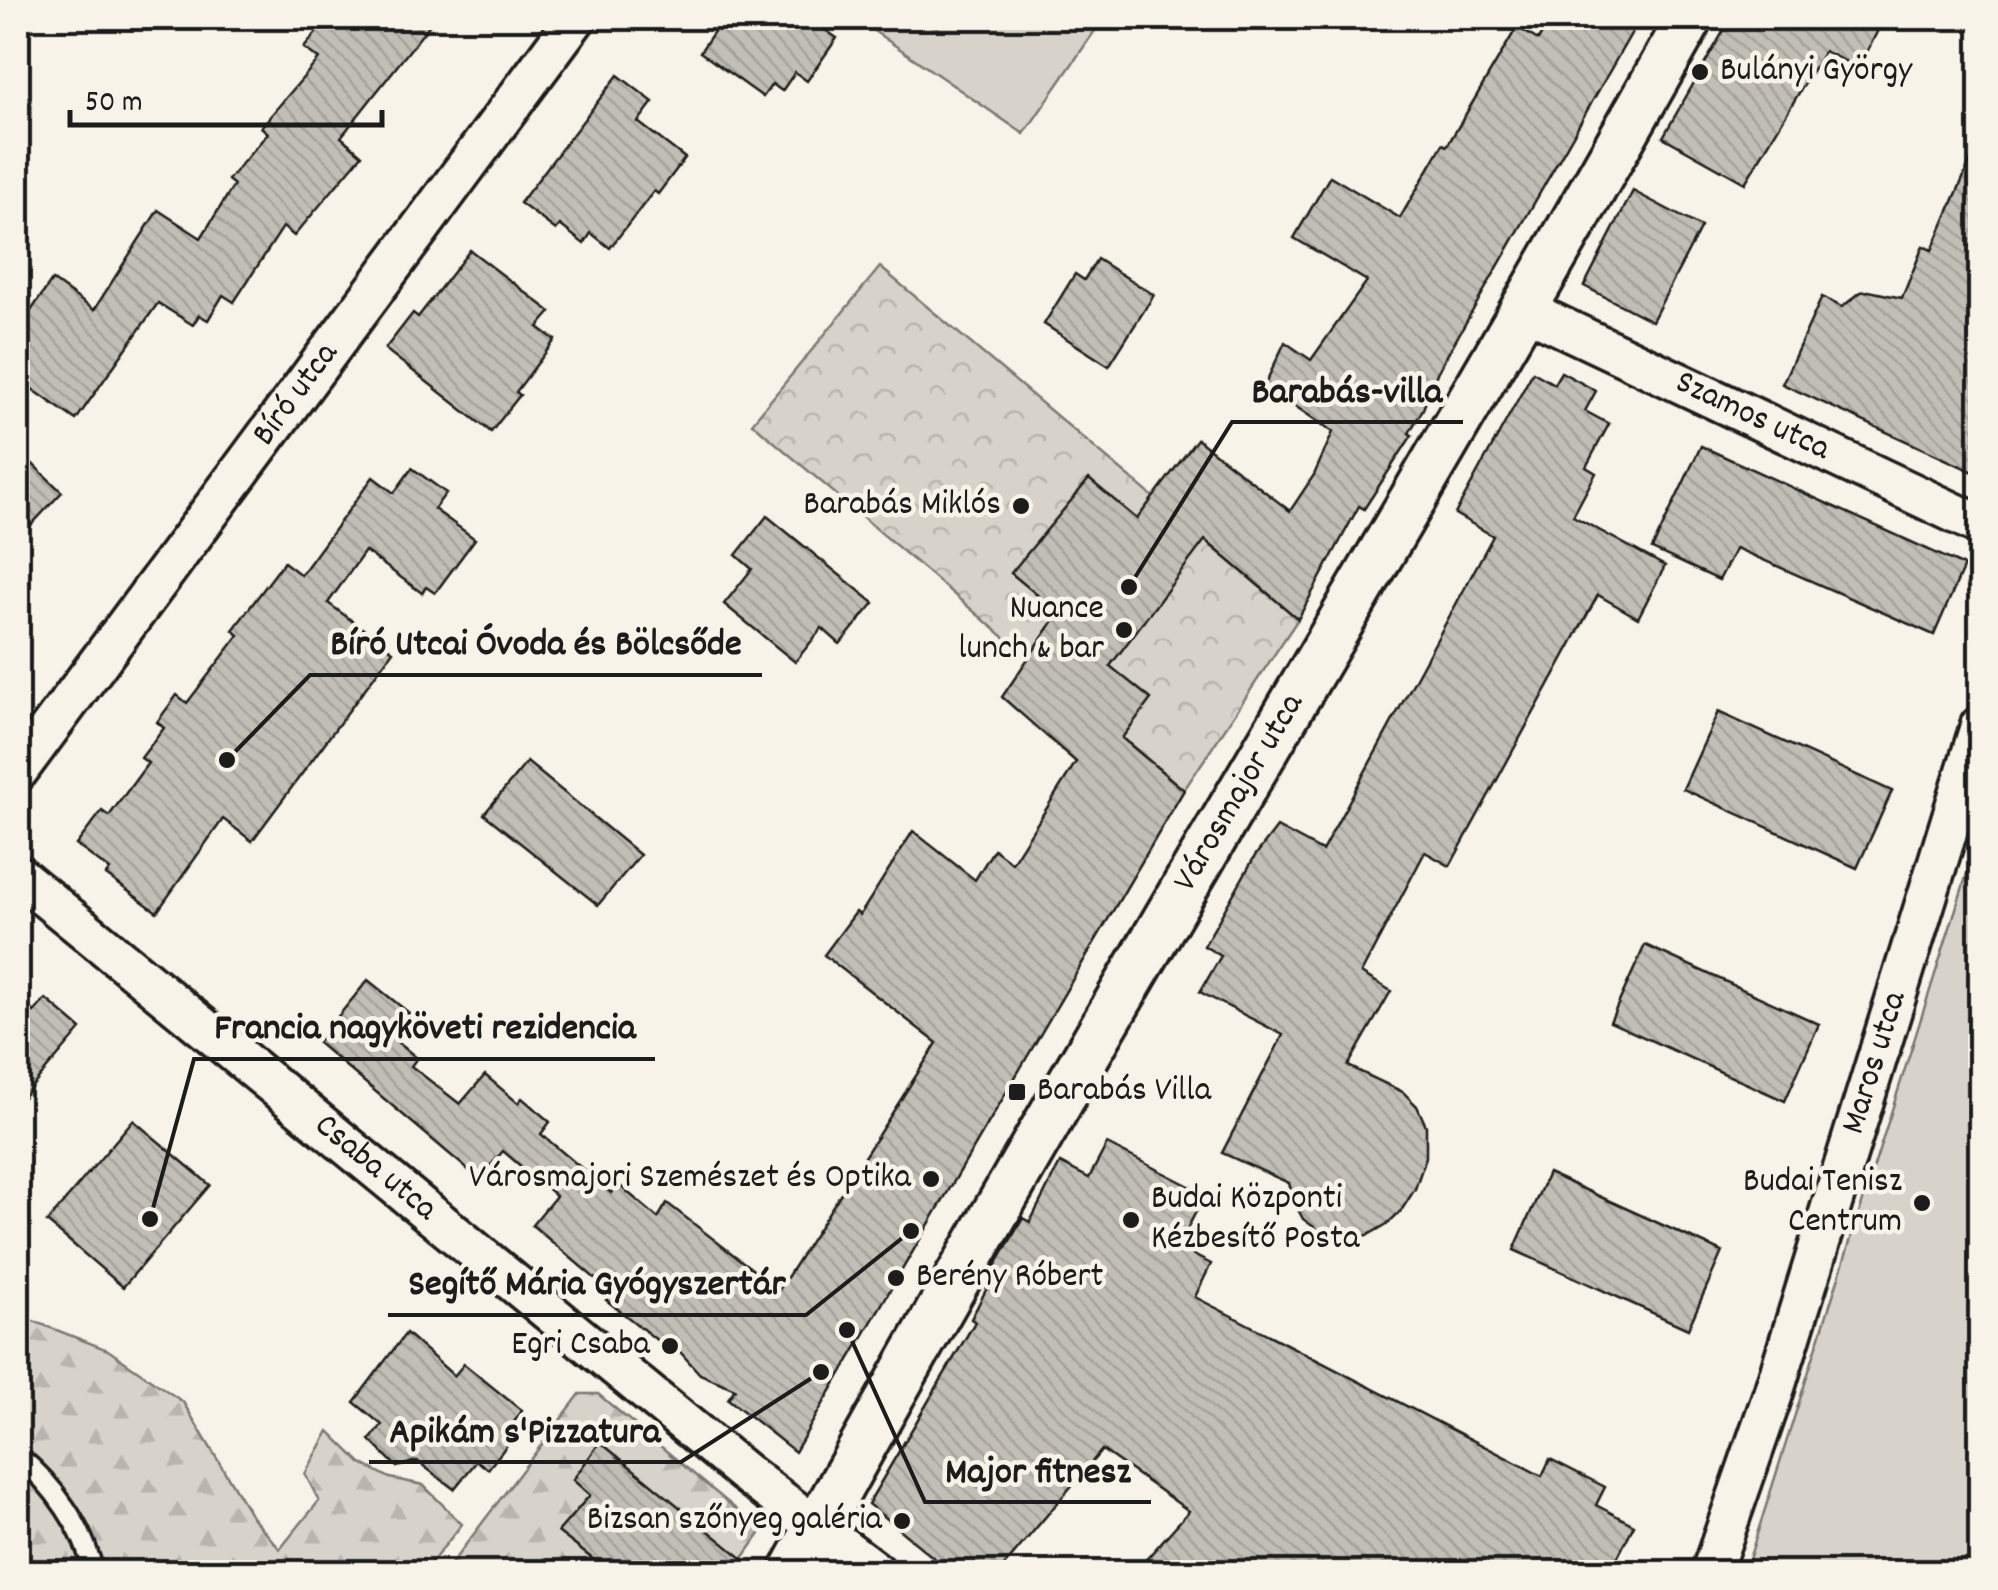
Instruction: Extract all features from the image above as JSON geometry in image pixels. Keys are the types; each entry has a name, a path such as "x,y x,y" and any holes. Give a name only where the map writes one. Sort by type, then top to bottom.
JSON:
{"street":[{"name":"Bíró utca","path":"18,771 576,18"},
{"name":"Városmajor utca","path":"793,1572 1223,820 1526,310 1690,18"},
{"name":"Szamos utca","path":"1526,310 1980,524"},
{"name":"Maros utca","path":"1711,1572 1774,1391 1980,726"},
{"name":"Csaba utca","path":"18,876 745,1473 876,1572"}],"lane":[{"path":"18,1456 64,1506 94,1572"}],"green space":[{"path":"855,18 911,18 938,27 945,18 1103,19 1024,134"},
{"path":"880,267 1298,619 1184,790 752,423"},
{"name":"Budai Tenisz Centrum","path":"1980,833 1980,1572 1745,1572"},
{"path":"18,1315 108,1350 183,1402 252,1517 280,1549 319,1501 305,1474 329,1431 361,1463 390,1478 423,1485 462,1524 424,1572 18,1572"},
{"path":"580,1394 598,1394 762,1531 734,1571 601,1443 573,1479 590,1495 558,1532 594,1560 596,1572 445,1572"}],"building":[{"path":"328,18 435,18 341,137 362,155 294,236 283,227 234,302 223,295 208,320 199,315 193,325 158,303 76,420 18,379 18,330 52,280 94,310 158,210 201,238 234,185 228,180 268,133 261,127 319,59 304,48"},
{"path":"723,18 808,18 837,38 807,81 795,72 782,91 772,84 763,97 700,52"},
{"path":"1551,18 1640,18 1437,373 1409,433 1412,435 1364,509 1359,506 1298,619 1205,540 1110,666 1151,699 1122,738 1184,790 795,1452 728,1399 735,1389 700,1374 672,1343 668,1349 606,1300 611,1292 532,1225 556,1196 503,1151 479,1179 317,1042 368,980 409,1013 390,1036 417,1058 411,1066 460,1104 485,1075 518,1103 522,1098 550,1122 541,1134 611,1193 618,1184 658,1218 667,1203 779,1290 937,1043 824,955 856,912 860,915 913,831 975,880 994,849 1012,863 1076,762 1002,697 1059,613 1011,573 1089,479 1137,519 1197,439 1290,511 1314,475 1333,432 1286,400 1261,393 1285,342 1311,360 1367,281 1294,238 1330,176 1400,218 1517,27 1538,40"},
{"path":"1731,18 1855,18 1878,30 1859,68 1824,51 1745,183 1663,137"},
{"path":"618,75 653,102 638,122 685,158 610,248 591,233 584,244 560,225 556,230 520,203"},
{"path":"1980,139 1980,475 1782,384 1822,297 1842,307 1861,292 1902,298 1923,246 1932,250"},
{"path":"1633,191 1701,227 1652,321 1584,286"},
{"path":"470,250 551,312 538,327 555,340 491,432 385,349 413,313 418,317"},
{"path":"1097,259 1154,295 1109,366 1044,324 1075,274 1084,280"},
{"path":"1533,372 1554,384 1561,372 1596,391 1585,411 1609,424 1586,467 1596,473 1573,516 1665,566 1638,618 1598,595 1450,866 1425,852 1361,973 1391,991 1348,1066 1403,1092 1417,1106 1426,1126 1426,1157 1415,1189 1387,1224 1368,1235 1322,1233 1303,1219 1289,1183 1222,1153 1283,1035 1200,992 1221,956 1204,946 1255,856 1277,827 1322,851 1493,536 1455,514"},
{"path":"1701,446 1964,566 1934,635 1736,548 1719,580 1652,549"},
{"path":"18,450 62,492 18,539"},
{"path":"412,468 446,493 434,509 475,539 435,593 426,587 422,593 365,551 328,603 393,651 252,841 223,819 157,912 106,875 110,870 76,845 102,811 109,816 148,763 141,758 164,728 157,722 177,695 187,703 239,635 233,630 284,562 301,575 373,477 394,493"},
{"path":"767,516 874,603 840,644 822,628 795,662 724,604 752,569 736,555"},
{"path":"1718,712 1892,791 1857,868 1683,789"},
{"path":"527,762 640,855 598,905 484,814"},
{"path":"1645,945 1819,1024 1785,1101 1610,1022"},
{"path":"18,998 34,1012 46,999 81,1029 18,1103"},
{"path":"133,1120 210,1185 123,1287 47,1222"},
{"name":"Budai Központi Kézbesítő Posta","path":"1107,1144 1205,1194 1178,1247 1211,1264 1195,1297 1542,1476 1550,1459 1605,1487 1596,1505 1634,1525 1610,1572 1135,1572 1189,1511 1102,1450 999,1572 951,1572 868,1504 975,1322 971,1319 989,1284 986,1282 1023,1218 1030,1222 1060,1163 1089,1178"},
{"path":"1548,1173 1722,1252 1688,1329 1514,1250"},
{"path":"406,1333 454,1376 464,1364 522,1411 511,1426 518,1431 488,1469 477,1461 454,1489 417,1461 397,1467 370,1440 382,1425 354,1402"},
{"path":"600,1442 759,1572 596,1572 594,1560 558,1532 590,1495 573,1480"}],"place":[{"name":"Bulányi György","path":"1700,72"},
{"name":"Barabás Miklós","path":"1021,506"},
{"name":"Barabás-villa","path":"1129,587"},
{"name":"Nuance lunch & bar","path":"1124,630"},
{"name":"Bíró Utcai Óvoda és Bölcsőde","path":"227,760"},
{"name":"Barabás Villa","path":"1017,1092"},
{"name":"Városmajori Szemészet és Optika","path":"931,1179"},
{"name":"Budai Tenisz Centrum","path":"1922,1203"},
{"name":"Francia nagyköveti rezidencia","path":"150,1219"},
{"name":"Budai Központi Kézbesítő Posta","path":"1131,1220"},
{"name":"Segítő Mária Gyógyszertár","path":"911,1231"},
{"name":"Berény Róbert","path":"896,1278"},
{"name":"Major fitnesz","path":"847,1330"},
{"name":"Egri Csaba","path":"670,1346"},
{"name":"Apikám s'Pizzatura","path":"821,1372"},
{"name":"Bizsan szőnyeg galéria","path":"902,1521"}]}
